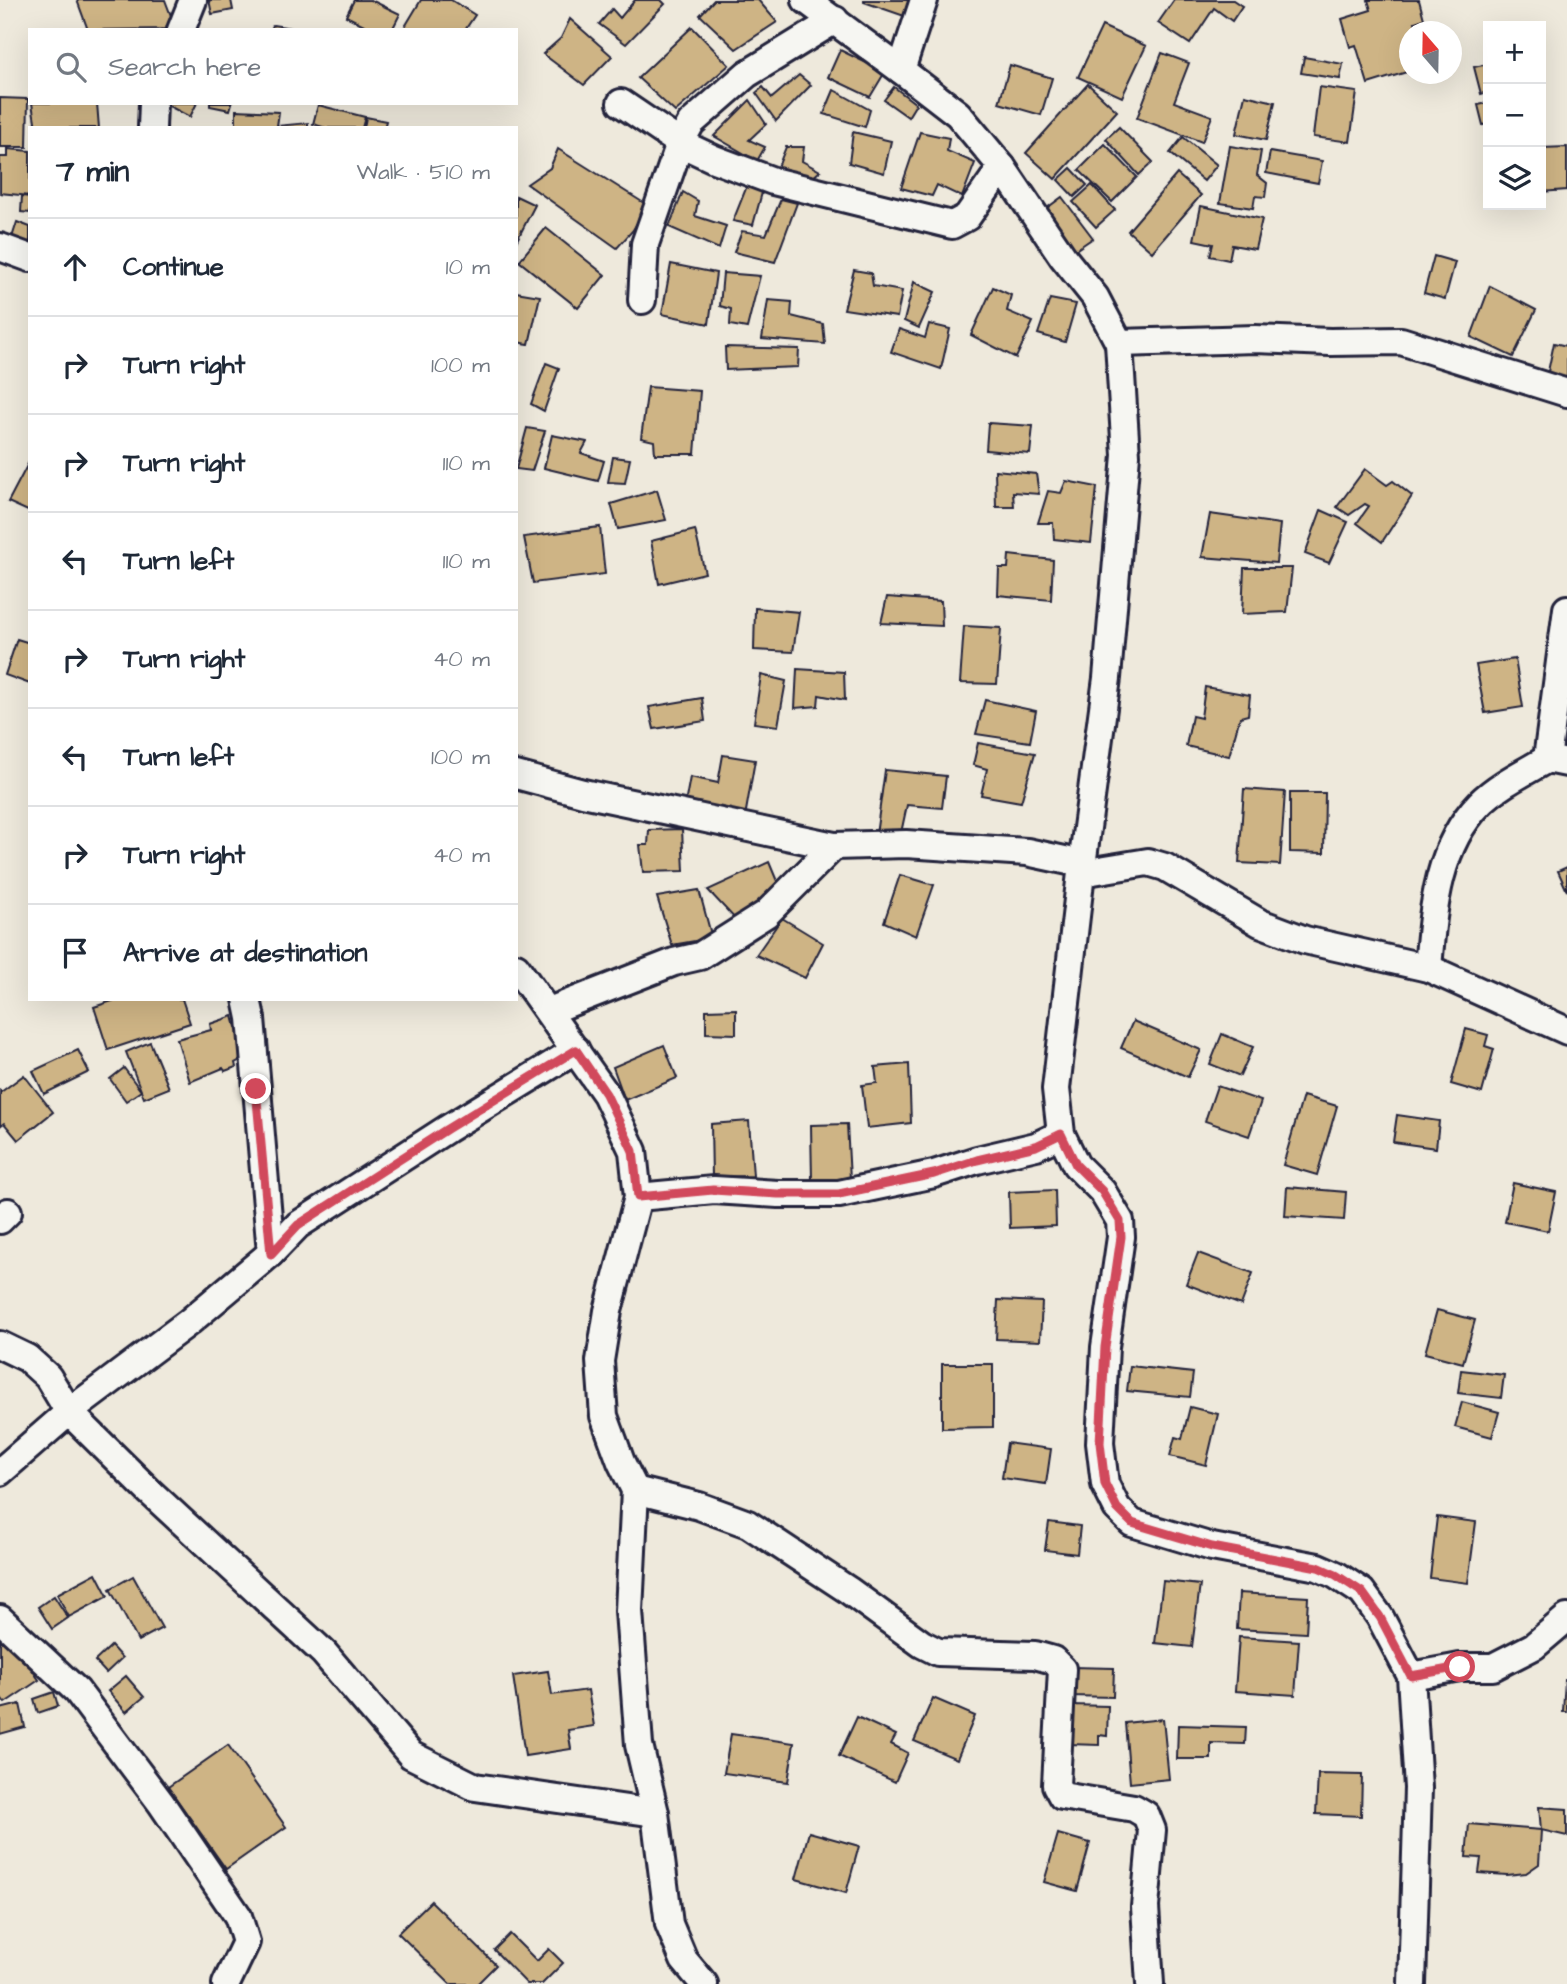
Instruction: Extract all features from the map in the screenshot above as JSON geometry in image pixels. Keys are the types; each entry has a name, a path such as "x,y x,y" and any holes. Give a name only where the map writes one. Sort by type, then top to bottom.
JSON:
{"street":[{"path":"182,28 193,0"},
{"path":"806,0 958,114 1003,167 1063,257 1095,297 1119,343 1126,455 1107,678 1056,1089 1061,1134 1076,1165 1102,1191 1120,1221 1121,1237 1105,1347 1100,1443 1105,1484 1117,1508 1132,1523 1212,1547 1318,1567 1362,1592 1380,1617 1411,1676 1418,1788 1412,1984"},
{"path":"901,70 924,0"},
{"path":"642,300 645,244 680,143 691,123 747,74 835,20"},
{"path":"621,103 680,143 773,181 952,225 967,217 1003,167"},
{"path":"152,126 153,105"},
{"path":"0,247 28,257"},
{"path":"1119,343 1241,339 1401,341 1567,393"},
{"path":"1427,968 1434,903 1443,863 1464,823 1481,802 1557,761 1567,608"},
{"path":"518,776 583,793 834,846 906,844 1027,852 1082,869 1148,862 1165,867 1260,923 1305,940 1427,968 1567,1031"},
{"path":"549,1012 674,962 700,956 766,914 834,846"},
{"path":"518,970 606,1094 633,1151 638,1197 608,1311 600,1361 604,1416 635,1490 629,1611 639,1745 654,1813 669,1924 684,1960 704,1984"},
{"path":"247,1001 271,1254"},
{"path":"0,1472 69,1412 189,1322 271,1254 298,1225 576,1050"},
{"path":"638,1197 713,1190 839,1194 934,1174 977,1160 1036,1146 1061,1134"},
{"path":"0,1345 27,1358 48,1377 69,1412 150,1492 324,1653 411,1755 475,1787 654,1813"},
{"path":"635,1490 699,1506 748,1524 937,1652 1035,1655 1053,1660 1062,1669 1056,1785 1062,1796 1134,1808 1146,1815 1152,1830 1145,1907 1150,1984"},
{"path":"1411,1676 1460,1667 1493,1667 1534,1646 1567,1618"},
{"path":"0,1619 77,1691 161,1803 238,1916 246,1942 226,1984"}],"building":[{"path":"77,0 165,0 176,28 87,28"},
{"path":"209,0 231,0 233,10 212,14"},
{"path":"354,0 371,0 400,14 393,28 370,28 346,16"},
{"path":"421,0 451,0 475,15 466,28 404,28"},
{"path":"635,0 661,0 665,4 626,44 599,24 612,9 620,18"},
{"path":"714,0 758,0 777,22 736,49 700,15"},
{"path":"864,0 916,0 910,18"},
{"path":"1174,0 1233,0 1242,6 1232,21 1214,8 1190,44 1158,23"},
{"path":"1368,0 1419,0 1424,19 1399,21 1399,74 1368,84 1356,45 1350,47 1342,19 1371,10"},
{"path":"570,19 612,56 584,85 543,54 561,38"},
{"path":"1102,26 1146,46 1122,97 1078,77"},
{"path":"692,27 729,65 675,112 638,78"},
{"path":"840,50 885,72 870,97 828,77"},
{"path":"1162,53 1189,63 1174,102 1212,116 1202,142 1137,118"},
{"path":"1304,57 1343,64 1340,79 1301,73"},
{"path":"1010,65 1052,78 1041,115 999,103"},
{"path":"1483,65 1483,93 1481,94 1474,67"},
{"path":"799,75 811,85 776,121 756,93 763,87 772,98"},
{"path":"1088,84 1117,111 1055,179 1026,153"},
{"path":"894,87 916,104 908,117 884,100"},
{"path":"1319,87 1357,92 1350,142 1313,137"},
{"path":"834,90 870,110 865,127 824,114"},
{"path":"1245,95 1275,102 1266,140 1236,134"},
{"path":"0,98 28,99 27,147 0,147"},
{"path":"750,100 766,124 749,140 765,147 757,161 714,136"},
{"path":"1483,104 1483,125 1478,105"},
{"path":"32,105 97,105 99,126 36,126"},
{"path":"167,105 196,105 190,117"},
{"path":"210,105 231,105 230,110"},
{"path":"318,105 365,117 363,126 313,124"},
{"path":"236,110 279,112 277,126 236,126"},
{"path":"366,117 386,121 385,126 364,126"},
{"path":"308,123 308,126 277,126"},
{"path":"1119,127 1153,162 1139,175 1106,139"},
{"path":"853,132 891,141 884,173 849,163"},
{"path":"920,132 949,138 947,151 975,163 962,197 937,185 932,196 901,188"},
{"path":"1183,137 1217,165 1204,181 1170,153"},
{"path":"1105,144 1137,177 1112,202 1079,170"},
{"path":"1230,146 1261,151 1257,175 1267,183 1265,197 1255,196 1253,208 1220,203"},
{"path":"786,147 804,147 802,161 820,171 810,180 778,167"},
{"path":"1567,147 1567,190 1546,192 1546,148"},
{"path":"8,149 28,151 28,196 0,193 0,157 8,157"},
{"path":"558,149 647,205 633,230 617,248 527,184 550,168"},
{"path":"1270,152 1322,161 1318,183 1266,173"},
{"path":"1071,168 1087,185 1074,197 1058,180"},
{"path":"1177,174 1201,195 1152,252 1128,231"},
{"path":"1092,185 1115,210 1096,227 1073,202"},
{"path":"747,186 763,189 753,225 733,221"},
{"path":"683,192 698,201 695,216 726,226 719,249 669,227"},
{"path":"22,196 28,197 28,213 21,212"},
{"path":"518,197 535,205 518,238"},
{"path":"1062,197 1093,238 1074,251 1043,211"},
{"path":"781,199 797,203 775,262 734,252 742,231 766,235"},
{"path":"1201,206 1262,219 1255,249 1232,245 1229,260 1210,256 1213,244 1194,240"},
{"path":"17,222 28,226 28,253 9,247"},
{"path":"546,228 605,275 578,308 519,261"},
{"path":"1434,256 1455,262 1445,299 1424,293"},
{"path":"671,264 716,273 709,324 662,314"},
{"path":"854,270 871,273 873,286 902,291 897,317 844,309"},
{"path":"723,273 760,276 747,328 730,325 731,309 720,306"},
{"path":"914,282 935,292 919,328 904,321"},
{"path":"1490,286 1536,310 1513,357 1471,337"},
{"path":"993,287 1011,295 1007,311 1033,322 1016,358 971,335"},
{"path":"518,292 540,296 529,344 518,342"},
{"path":"1050,299 1076,304 1065,342 1038,334"},
{"path":"768,300 792,302 791,316 823,324 825,344 762,339"},
{"path":"929,324 950,329 941,369 891,352 899,329 925,338"},
{"path":"1554,343 1567,346 1567,385 1546,381"},
{"path":"725,347 799,349 798,367 726,370"},
{"path":"546,363 559,368 544,411 531,404"},
{"path":"648,387 700,391 695,454 655,454 654,441 641,438"},
{"path":"988,423 1033,426 1030,454 986,450"},
{"path":"527,428 545,431 532,471 518,469"},
{"path":"552,435 587,442 581,453 604,461 598,481 544,468"},
{"path":"613,457 630,459 625,483 608,482"},
{"path":"28,464 28,511 8,502"},
{"path":"1365,469 1387,485 1393,481 1412,496 1382,542 1357,523 1369,506 1365,504 1349,515 1337,507"},
{"path":"995,470 1036,474 1039,494 1013,492 1014,507 996,507"},
{"path":"1066,481 1097,487 1091,543 1054,539 1053,523 1038,523 1048,491 1061,493"},
{"path":"657,490 666,520 618,529 611,504"},
{"path":"1321,510 1348,522 1329,563 1305,554"},
{"path":"1210,514 1280,524 1276,563 1202,557"},
{"path":"600,527 605,574 533,583 524,537"},
{"path":"695,530 705,573 659,584 651,541"},
{"path":"1009,555 1053,560 1051,600 998,595 999,568 1008,568"},
{"path":"1244,568 1292,568 1287,612 1242,614"},
{"path":"887,597 941,601 942,626 881,623"},
{"path":"755,608 799,612 793,652 754,650"},
{"path":"964,626 1001,628 997,684 960,683"},
{"path":"17,639 28,642 28,683 5,675"},
{"path":"1515,659 1523,707 1485,713 1476,665"},
{"path":"797,669 844,672 845,700 819,695 818,706 795,708"},
{"path":"761,675 786,681 778,726 754,723"},
{"path":"1205,687 1250,695 1248,715 1240,717 1229,756 1186,746 1192,716 1201,718"},
{"path":"702,698 705,721 654,729 649,707"},
{"path":"985,700 1036,711 1030,742 976,734"},
{"path":"978,743 1035,753 1021,802 981,795 987,769 973,765"},
{"path":"723,755 755,760 745,817 685,804 690,777 718,783"},
{"path":"885,770 946,776 942,808 907,805 901,833 876,835"},
{"path":"1244,789 1285,792 1280,865 1239,863"},
{"path":"1290,793 1325,793 1324,853 1290,852"},
{"path":"682,829 684,871 643,872 640,845 648,845 649,830"},
{"path":"769,862 779,886 737,921 708,890"},
{"path":"1567,867 1567,891 1558,871"},
{"path":"900,875 934,885 916,936 884,922"},
{"path":"699,890 712,938 672,945 657,897"},
{"path":"782,918 823,943 805,978 756,955"},
{"path":"112,1001 183,1001 190,1023 108,1050 94,1007"},
{"path":"736,1009 736,1034 706,1033 706,1010"},
{"path":"233,1016 249,1055 235,1063 236,1067 225,1071 223,1068 190,1082 177,1039 211,1030 210,1024"},
{"path":"1133,1021 1201,1050 1188,1077 1121,1048"},
{"path":"1466,1029 1488,1035 1485,1046 1494,1049 1482,1093 1451,1084"},
{"path":"1222,1034 1253,1047 1240,1076 1210,1064"},
{"path":"150,1042 169,1088 144,1098 126,1052"},
{"path":"664,1045 677,1078 625,1100 613,1067"},
{"path":"78,1050 89,1072 44,1094 33,1071"},
{"path":"909,1064 911,1123 867,1128 862,1085 877,1083 875,1067"},
{"path":"124,1068 141,1091 126,1101 110,1079"},
{"path":"24,1075 53,1112 18,1140 4,1123 0,1126 0,1091"},
{"path":"1217,1086 1261,1101 1249,1136 1205,1121"},
{"path":"1303,1096 1337,1106 1317,1175 1283,1165"},
{"path":"1397,1115 1439,1121 1436,1148 1393,1142"},
{"path":"749,1121 753,1176 712,1177 711,1124"},
{"path":"847,1124 850,1179 812,1181 811,1125"},
{"path":"1513,1183 1556,1192 1548,1231 1505,1222"},
{"path":"1287,1187 1346,1192 1344,1220 1285,1216"},
{"path":"1055,1190 1056,1226 1010,1228 1009,1192"},
{"path":"1198,1253 1253,1273 1241,1305 1186,1284"},
{"path":"998,1300 1042,1302 1040,1341 996,1339"},
{"path":"1437,1310 1475,1320 1463,1363 1425,1353"},
{"path":"942,1364 993,1364 993,1427 942,1428"},
{"path":"1130,1366 1193,1373 1190,1397 1127,1391"},
{"path":"1461,1370 1504,1375 1501,1398 1458,1393"},
{"path":"1462,1402 1499,1412 1492,1437 1455,1427"},
{"path":"1190,1407 1218,1414 1206,1465 1170,1456 1175,1437 1182,1439"},
{"path":"1007,1443 1051,1449 1046,1484 1002,1478"},
{"path":"1437,1517 1476,1522 1468,1583 1430,1578"},
{"path":"1049,1522 1080,1526 1077,1554 1045,1550"},
{"path":"96,1573 108,1596 69,1617 57,1594"},
{"path":"133,1576 162,1628 138,1641 110,1589"},
{"path":"1163,1581 1200,1585 1192,1647 1155,1643"},
{"path":"1239,1593 1308,1597 1306,1633 1237,1629"},
{"path":"54,1596 68,1618 52,1629 38,1607"},
{"path":"6,1631 39,1680 5,1703 0,1696 0,1635"},
{"path":"1239,1637 1299,1641 1295,1695 1235,1691"},
{"path":"111,1646 122,1658 106,1673 95,1661"},
{"path":"1071,1667 1114,1668 1113,1697 1070,1696"},
{"path":"548,1671 552,1695 588,1690 594,1726 568,1730 571,1749 525,1756 513,1676"},
{"path":"126,1676 144,1697 126,1712 108,1691"},
{"path":"1565,1680 1567,1712 1563,1712"},
{"path":"54,1692 58,1706 38,1713 34,1699"},
{"path":"933,1698 975,1716 957,1759 914,1741"},
{"path":"20,1704 25,1727 0,1734 0,1709"},
{"path":"1070,1705 1108,1706 1107,1736 1099,1735 1099,1745 1068,1744"},
{"path":"857,1717 896,1735 891,1744 908,1753 895,1782 839,1756"},
{"path":"1163,1719 1169,1779 1130,1783 1125,1723"},
{"path":"1178,1725 1246,1727 1245,1744 1211,1743 1211,1759 1177,1759"},
{"path":"731,1734 794,1743 788,1782 724,1773"},
{"path":"228,1745 286,1827 226,1869 168,1787"},
{"path":"1318,1774 1362,1775 1361,1816 1316,1814"},
{"path":"1539,1807 1567,1809 1567,1836 1541,1830"},
{"path":"1469,1824 1541,1830 1539,1864 1526,1873 1479,1873 1481,1858 1466,1857"},
{"path":"809,1832 859,1846 846,1893 796,1879"},
{"path":"1058,1834 1090,1843 1077,1891 1044,1882"},
{"path":"431,1901 496,1965 477,1984 450,1984 398,1933"},
{"path":"510,1934 537,1961 549,1949 563,1963 542,1984 527,1984 494,1950"}],"route":[{"path":"256,1089 271,1254 298,1225 576,1050 606,1094 633,1151 638,1197 713,1190 839,1194 901,1183 1036,1146 1061,1134 1076,1165 1102,1191 1120,1221 1121,1237 1105,1347 1100,1443 1105,1484 1117,1508 1132,1523 1212,1547 1318,1567 1336,1575 1362,1592 1380,1617 1411,1676 1460,1667"}]}
